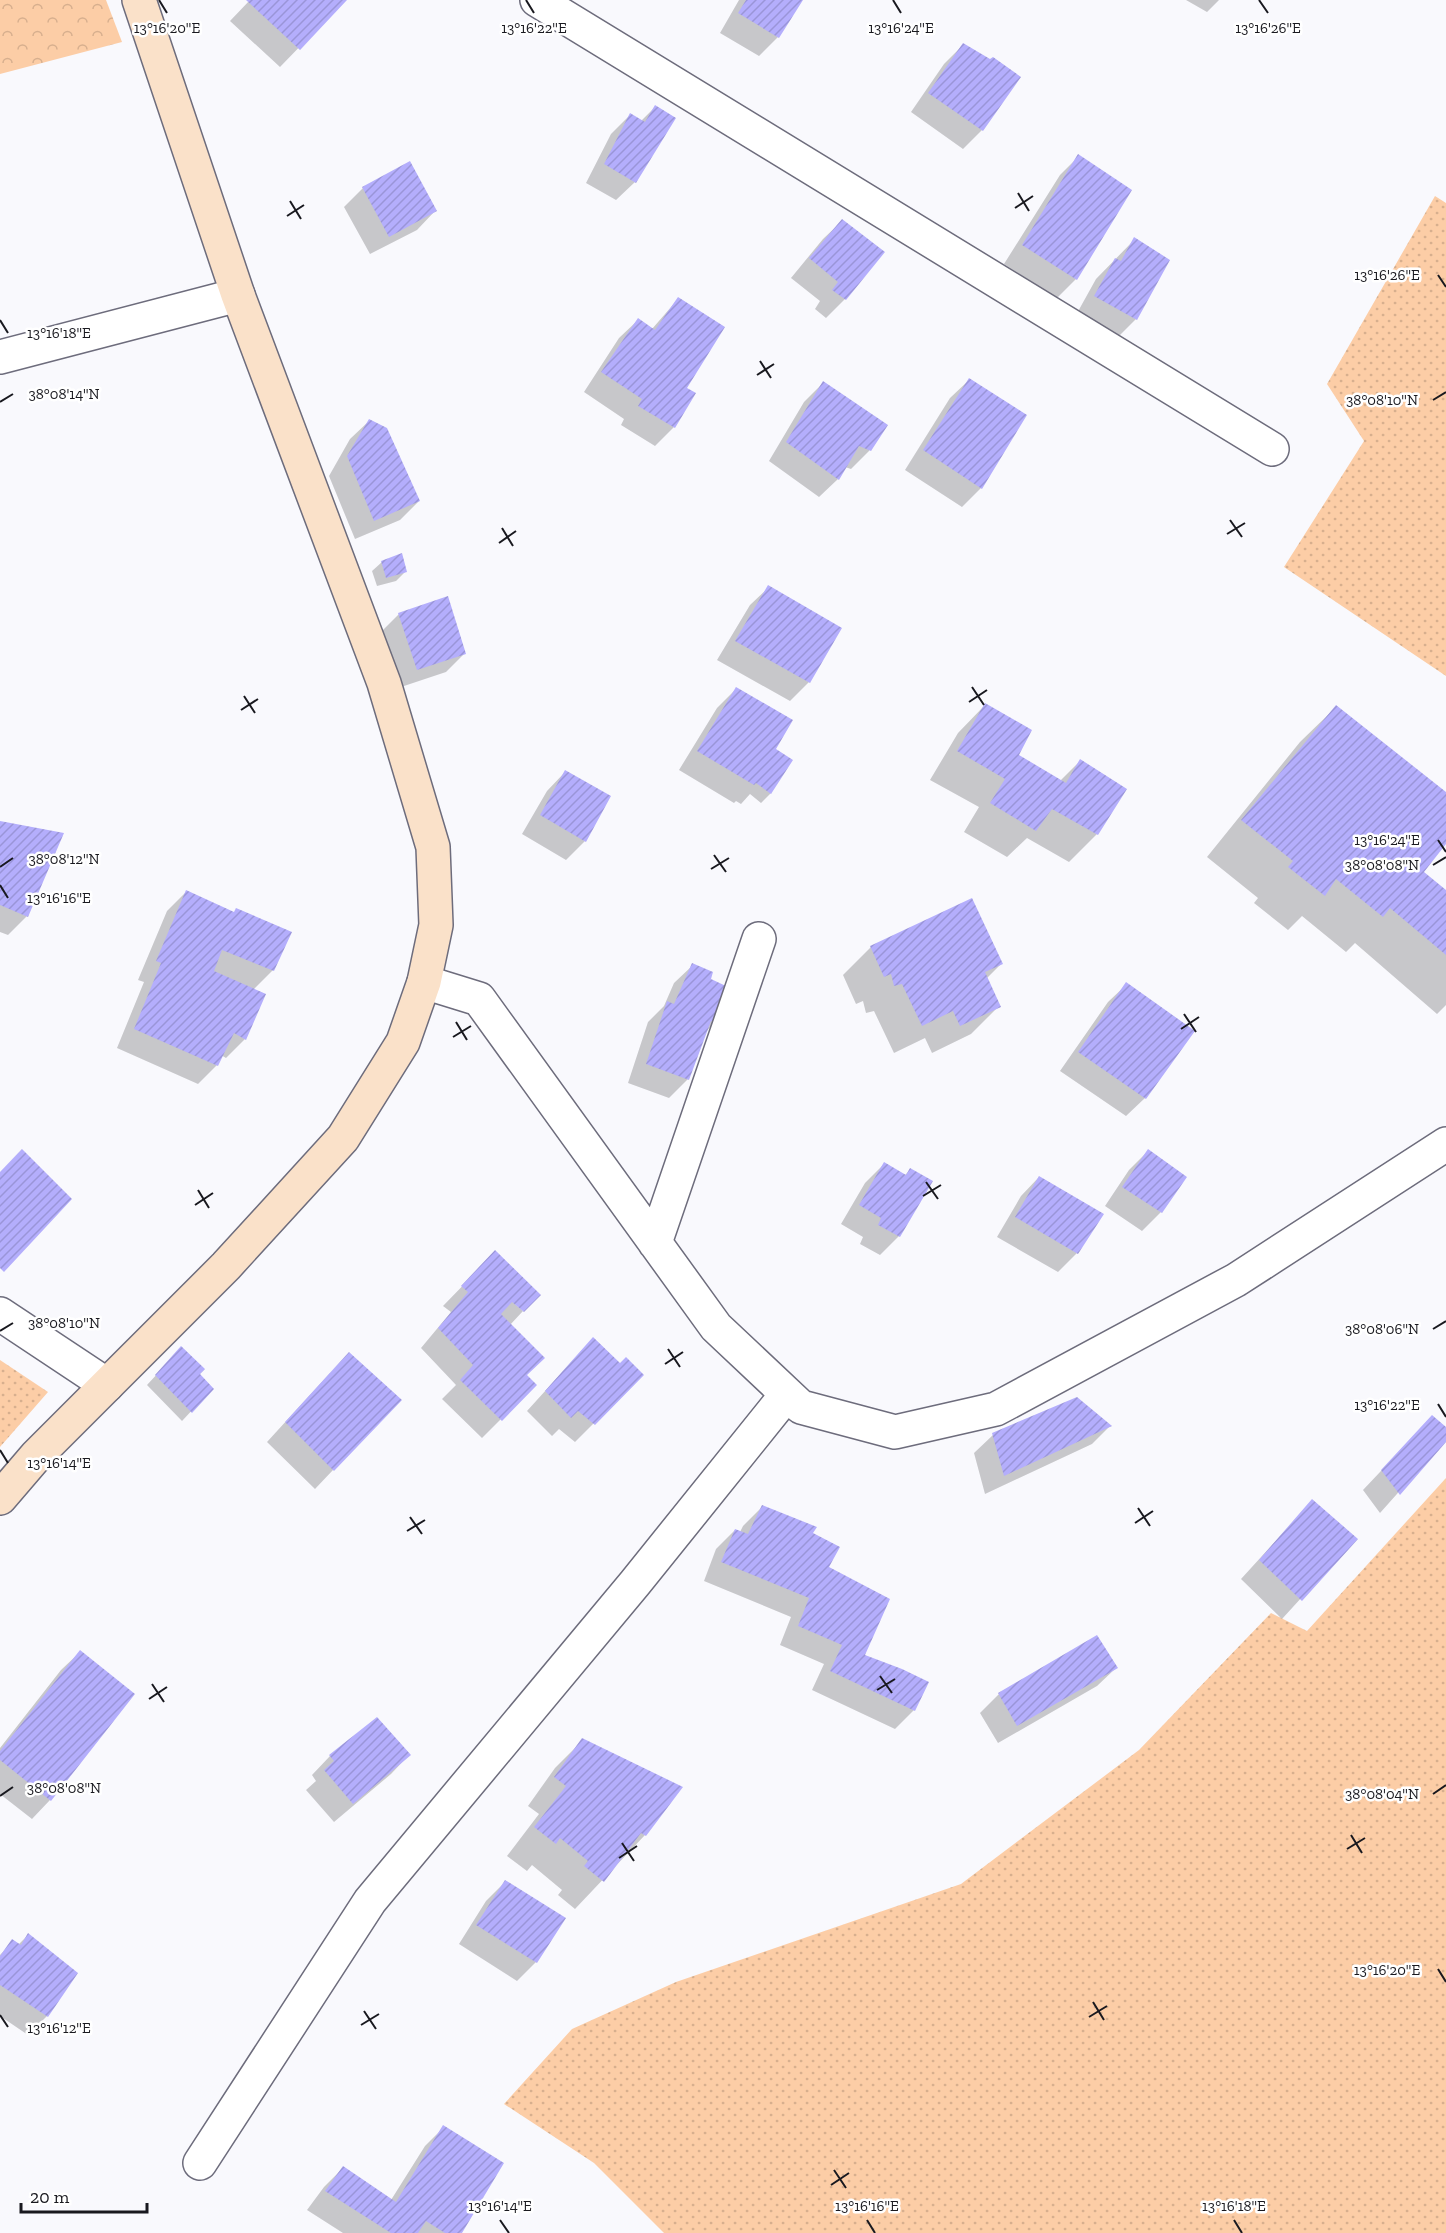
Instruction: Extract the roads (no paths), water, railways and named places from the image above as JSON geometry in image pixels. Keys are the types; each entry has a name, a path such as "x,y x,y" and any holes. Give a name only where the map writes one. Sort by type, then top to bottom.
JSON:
{"main road":[{"path":"0,1498 36,1456 226,1266 343,1138 403,1042 424,982 436,926 433,847 384,683 238,295 139,0"}],"street":[{"path":"537,0 1272,449"},
{"path":"0,357 238,295"},
{"path":"655,1243 759,939"},
{"path":"424,982 478,999 716,1328 801,1407 895,1432 996,1409 1236,1280 1446,1144"},
{"path":"0,1314 107,1384"},
{"path":"200,2163 370,1901 788,1394"}]}
